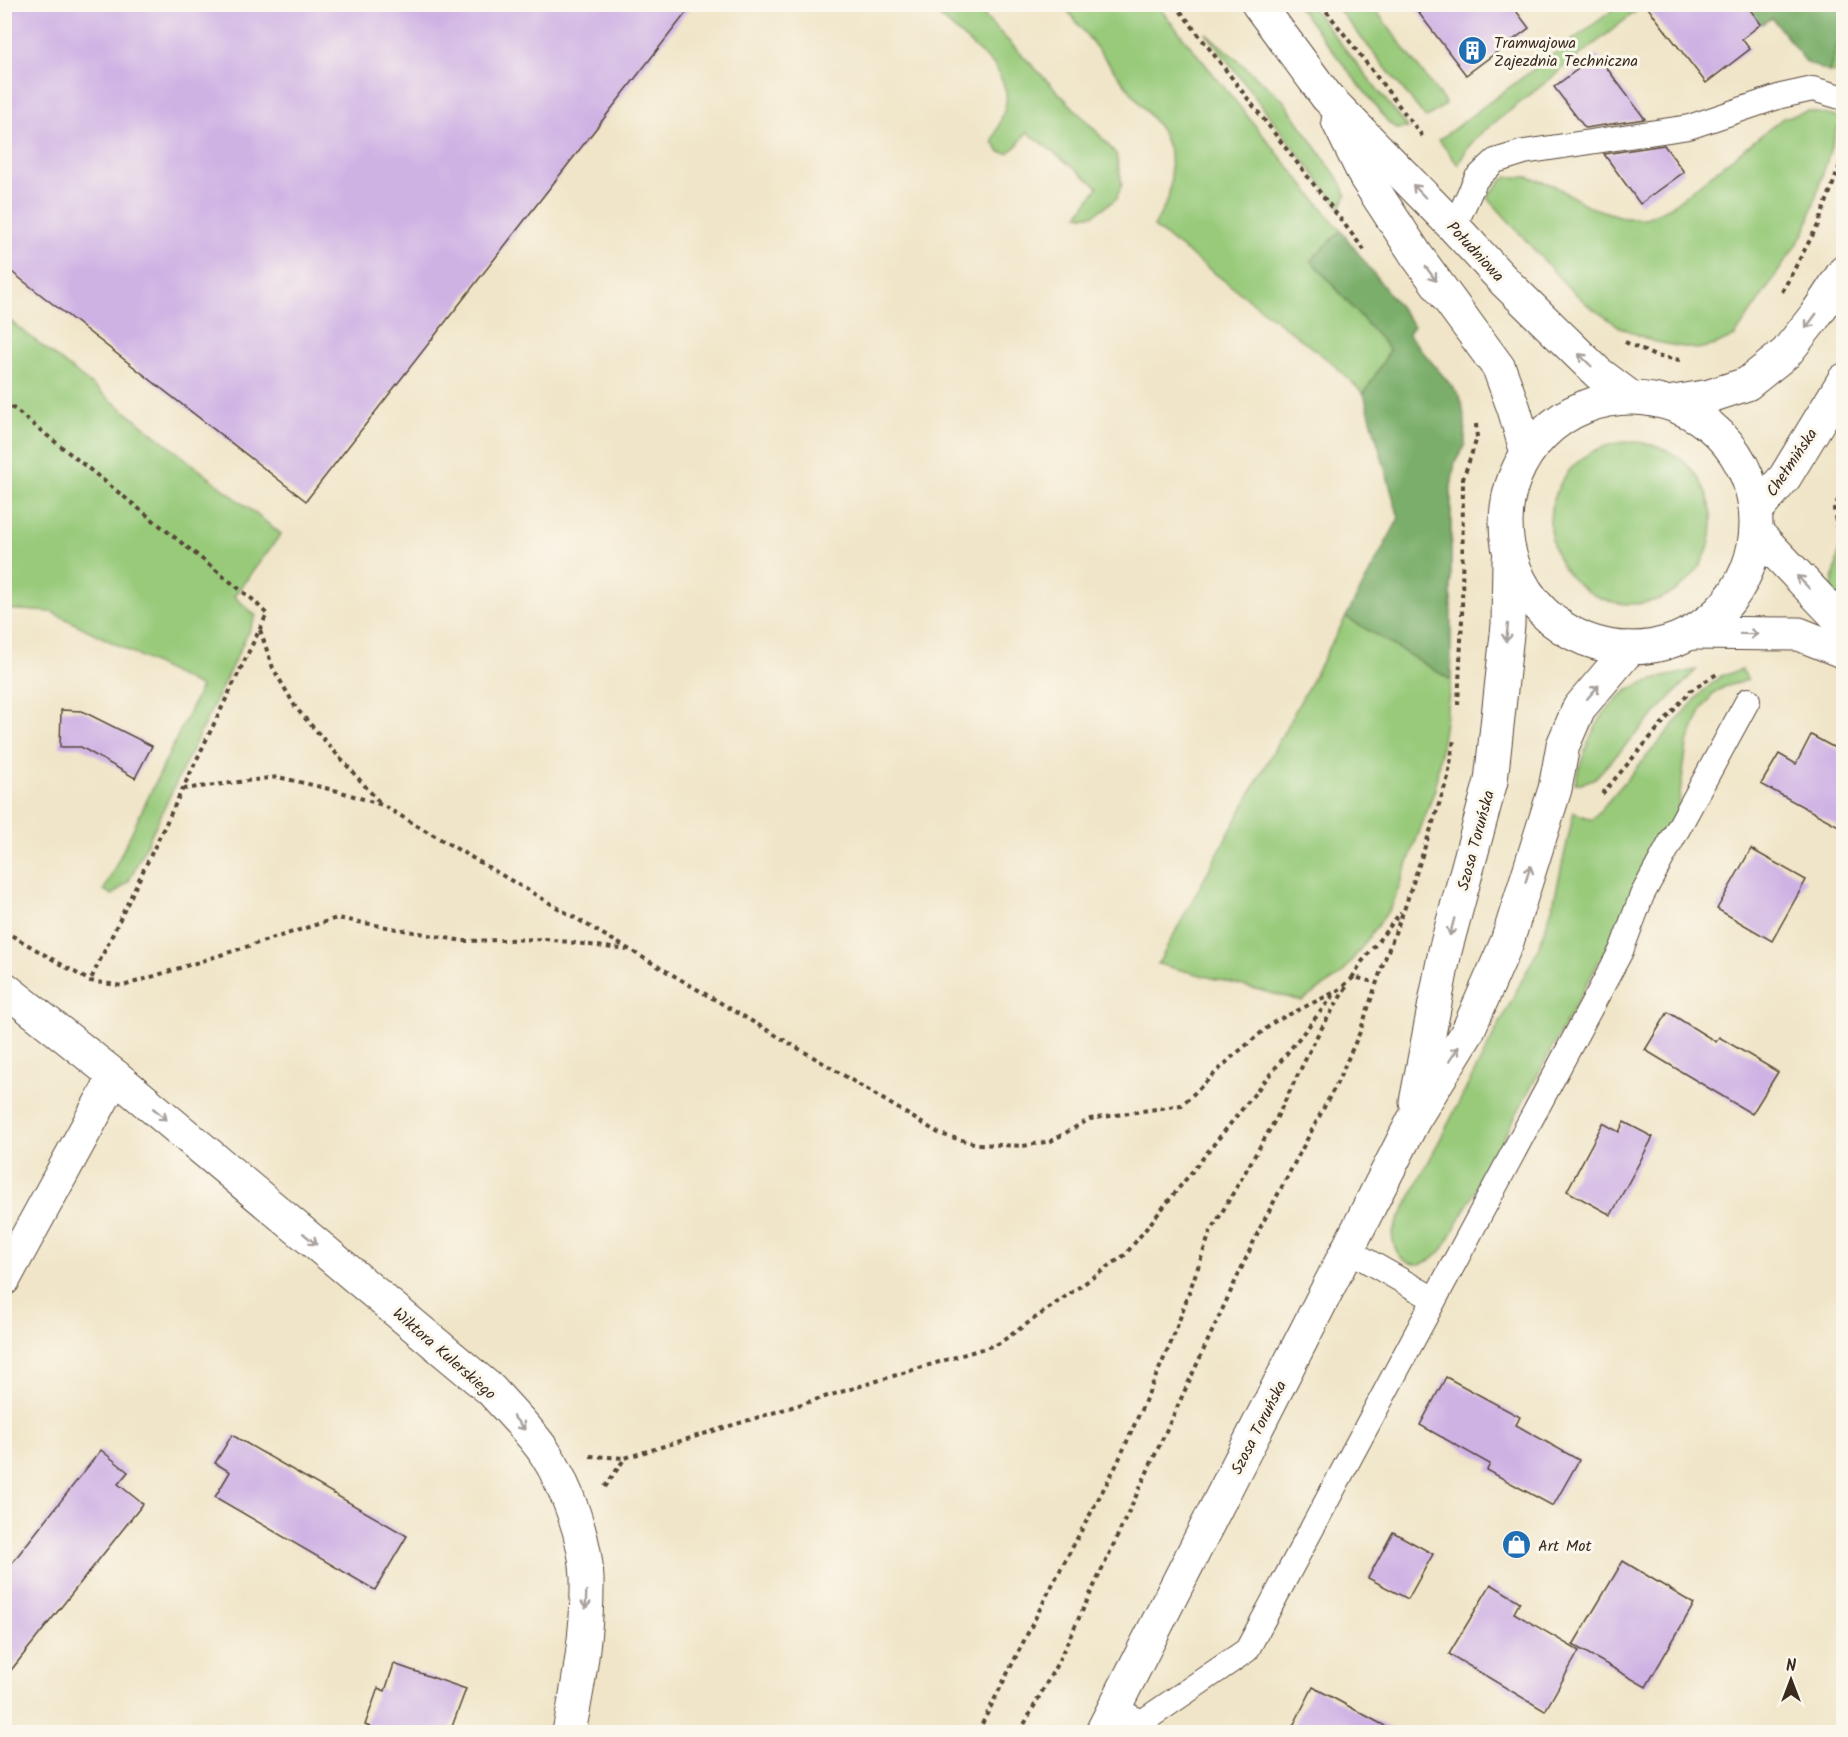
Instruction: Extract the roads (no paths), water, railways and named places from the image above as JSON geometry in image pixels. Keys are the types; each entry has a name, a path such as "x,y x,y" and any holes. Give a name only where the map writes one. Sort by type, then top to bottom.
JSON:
{"main road":[{"name":"Południowa","path":"1258,4 1327,97 1506,283 1598,373 1630,398"},
{"name":"Południowa","path":"1327,97 1366,178 1417,256 1499,368 1527,453"},
{"path":"1668,403 1695,416 1718,433 1737,456 1750,483 1756,522 1750,563 1736,591 1716,615 1691,633 1661,644 1630,648 1603,645 1577,636 1554,621 1534,602 1519,579 1509,554 1506,519 1510,496 1512,485 1527,453 1547,430 1572,413 1600,402 1630,398 1668,403 1710,396 1748,384 1786,353 1844,272"},
{"name":"Chełmińska","path":"1756,522 1844,380"},
{"path":"1756,522 1844,624"},
{"name":"Szosa Toruńska","path":"1413,1121 1445,951 1491,781 1508,625 1509,554"},
{"path":"1691,633 1799,634 1844,652"},
{"name":"Szosa Toruńska","path":"1108,1721 1413,1121 1467,1033 1507,942 1555,789 1563,745 1579,708 1630,648"},
{"name":"Wiktora Kulerskiego","path":"4,988 115,1076 491,1390 544,1452 562,1485 578,1528 587,1576 585,1631 579,1682 569,1732"},
{"path":"4,1279 115,1076"}],"lane":[{"path":"1454,227 1476,179 1495,160 1524,152 1689,127 1781,96 1813,89 1837,94 1844,98"},
{"path":"1108,1721 1142,1722 1247,1650 1621,951 1642,895 1748,700"},
{"path":"1348,1250 1434,1299"}],"place":[{"name":"Tramwajowa Zajezdnia Techniczna","path":"1473,51"},
{"name":"Art Mot","path":"1517,1545"}]}
